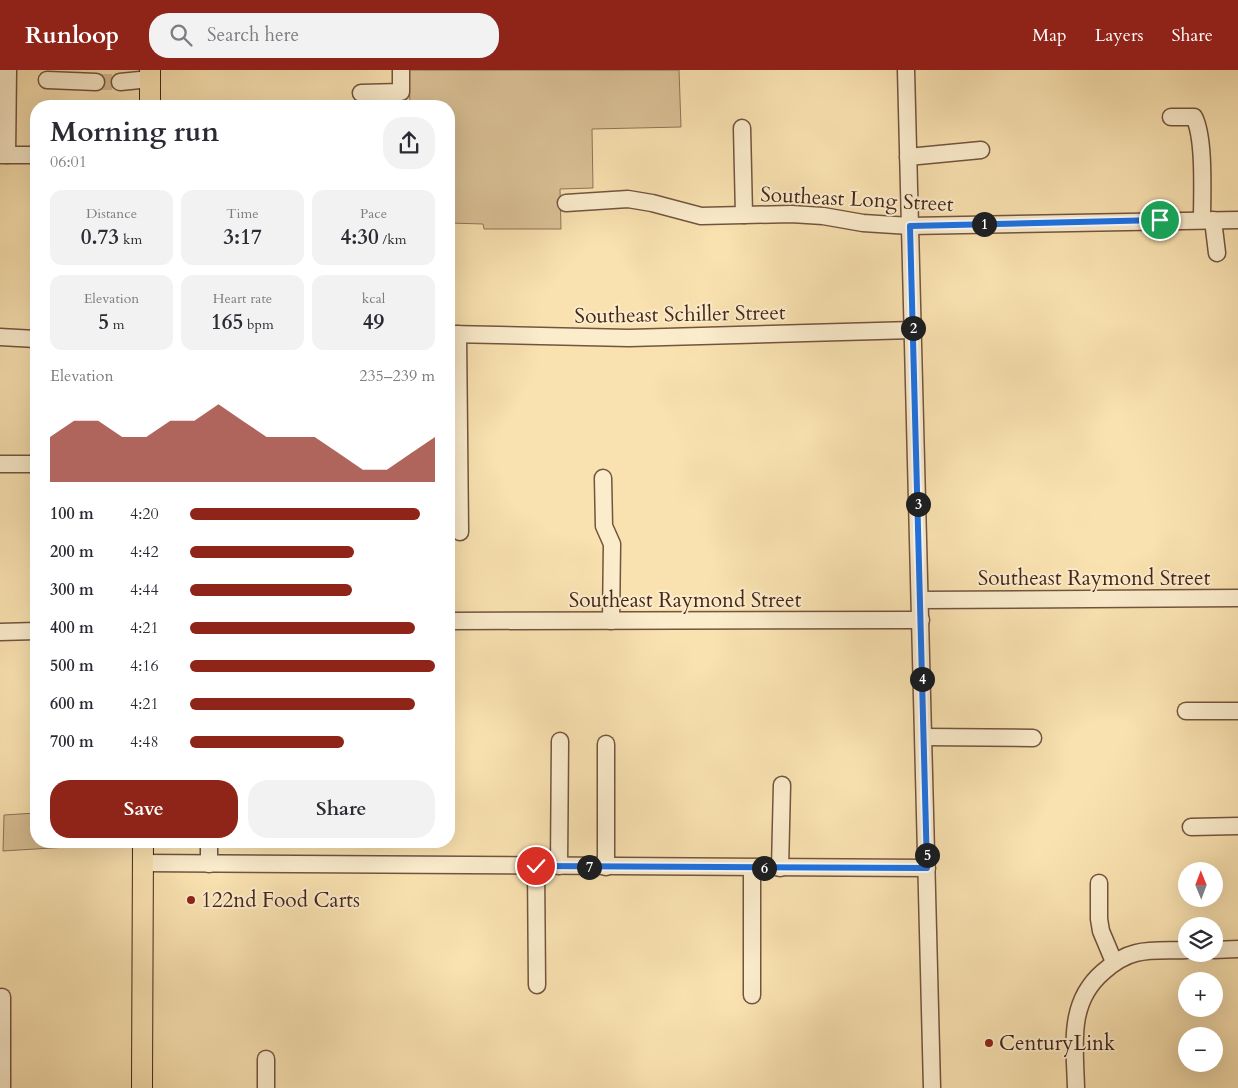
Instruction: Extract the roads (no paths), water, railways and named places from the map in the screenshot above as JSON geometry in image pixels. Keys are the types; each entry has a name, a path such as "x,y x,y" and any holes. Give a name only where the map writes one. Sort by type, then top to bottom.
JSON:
{"main road":[{"path":"150,74 150,100"},
{"path":"142,1088 143,848"}],"street":[{"path":"8,70 3,156 30,155"},
{"path":"361,93 401,92 401,70"},
{"path":"906,70 932,1088"},
{"path":"120,82 150,74"},
{"path":"47,80 96,82"},
{"path":"1171,117 1194,117 1198,125 1207,220 1217,252"},
{"path":"742,128 744,215"},
{"path":"908,157 981,150"},
{"name":"Southeast Long Street","path":"566,202 628,199 652,203 701,216 791,214 823,216 864,223 910,226 1238,220"},
{"name":"Southeast Schiller Street","path":"455,334 629,338 913,330"},
{"path":"0,337 30,339"},
{"path":"455,391 460,532"},
{"path":"0,464 30,464"},
{"path":"603,478 604,526 612,544 611,622"},
{"name":"Southeast Raymond Street","path":"921,600 1238,598"},
{"name":"Southeast Raymond Street","path":"455,621 921,620"},
{"path":"0,632 30,631"},
{"path":"1186,711 1238,711"},
{"path":"924,737 1033,738"},
{"path":"559,866 560,741"},
{"path":"606,744 606,867"},
{"path":"780,868 782,785"},
{"path":"1191,827 1238,826"},
{"path":"209,848 209,864"},
{"path":"143,863 927,868"},
{"path":"536,866 538,985"},
{"path":"752,868 752,995"},
{"path":"1099,883 1099,919 1114,962"},
{"path":"1223,950 1238,949"},
{"path":"1076,1088 1075,1038 1079,1006 1090,985 1114,962 1136,953 1178,950"},
{"path":"2,997 2,1088"},
{"path":"266,1059 266,1088"}],"tunnel":[{"path":"96,82 120,82"}],"place":[{"name":"122nd Food Carts","path":"191,900"},
{"name":"CenturyLink","path":"989,1043"}]}
